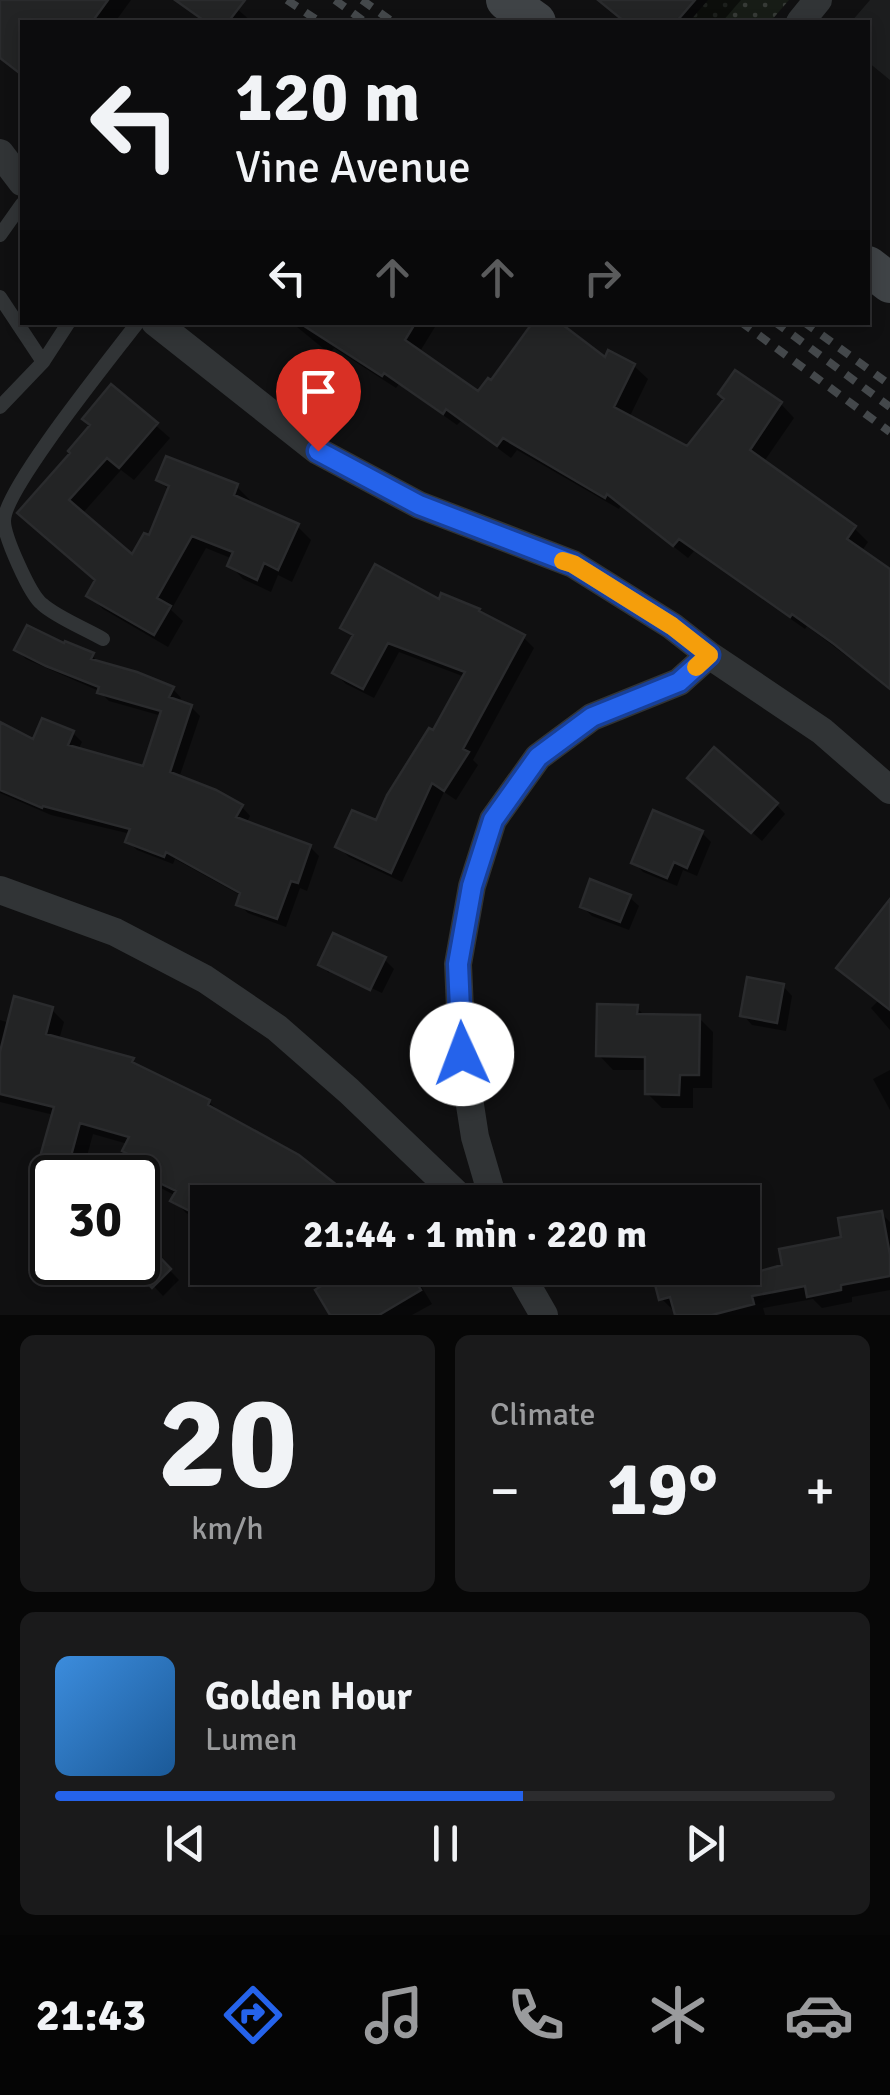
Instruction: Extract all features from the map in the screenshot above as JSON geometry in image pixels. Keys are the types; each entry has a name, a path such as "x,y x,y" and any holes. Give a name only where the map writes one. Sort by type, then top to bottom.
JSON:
{"street":[{"path":"506,0 533,20"},
{"path":"802,20 818,0"},
{"path":"0,153 20,179"},
{"path":"870,268 890,283"},
{"path":"159,325 318,451 419,505 573,564 672,626 822,731 890,790"},
{"path":"489,1185 476,1137 462,1054 458,964 472,886 493,820 538,757 592,717 679,682 709,655"},
{"path":"0,890 115,932 219,989 277,1028 350,1091 447,1185"},
{"path":"527,1285 544,1315"}],"lane":[{"path":"0,235 20,207"},
{"path":"0,297 42,362"},
{"path":"0,407 42,362 67,325"},
{"path":"103,639 40,603 14,556 4,519 16,488 136,325"}],"shaded area":[{"path":"708,0 789,0 772,20 691,20"},
{"path":"870,0 890,0 890,80 870,64 870,20 853,20"}],"building":[{"path":"0,0 108,0 93,20 20,20 20,73 0,58"},
{"path":"175,0 245,0 230,20 203,20"},
{"path":"598,0 695,0 678,20 623,20"},
{"path":"303,325 414,325 405,340 478,391 488,378 491,380 531,325 563,325 605,357 608,350 635,364 614,407 687,446 724,399 718,394 735,370 782,402 750,450 856,526 847,539 890,569 890,689 792,614 790,617 679,539 673,546 607,494 605,498 503,438 497,446 446,409 443,414 384,373 382,376"},
{"path":"111,384 158,423 119,468 107,458 69,500 132,554 144,533 149,535 169,486 156,480 166,456 238,484 234,495 299,524 278,570 264,563 257,580 227,566 233,552 192,536 157,598 171,606 154,635 86,596 95,580 17,513 70,453 90,425 82,419"},
{"path":"375,564 439,599 441,593 480,609 525,635 463,749 469,752 444,791 432,783 391,873 335,847 352,810 376,820 387,795 429,728 433,730 465,672 388,643 363,689 332,673 353,635 340,628"},
{"path":"27,625 94,653 91,659 174,687 169,697 192,705 170,772 243,805 236,817 311,845 298,883 291,881 277,919 236,905 240,893 166,852 164,857 125,842 130,829 42,808 0,790 0,722 33,739 42,718 74,731 68,745 143,766 161,711 97,693 99,687 14,650"},
{"path":"714,747 778,803 751,833 687,778"},
{"path":"653,810 703,831 687,868 674,862 667,878 631,863"},
{"path":"590,879 631,895 620,922 580,907"},
{"path":"890,899 890,1010 836,968"},
{"path":"333,933 386,957 370,990 318,965"},
{"path":"747,977 784,984 777,1023 740,1016"},
{"path":"14,996 53,1007 46,1034 134,1058 132,1062 210,1100 208,1105 299,1155 337,1185 190,1185 190,1211 170,1201 176,1191 160,1183 160,1155 130,1155 122,1151 129,1137 80,1123 71,1155 40,1155 54,1107 0,1094 0,1052"},
{"path":"597,1004 638,1005 637,1014 700,1015 699,1075 680,1075 679,1095 645,1094 645,1057 596,1056"},
{"path":"882,1211 890,1276 841,1285 841,1290 807,1297 805,1286 752,1296 754,1304 712,1315 675,1315 670,1297 659,1300 655,1285 760,1285 760,1271 782,1265 779,1249 841,1237 838,1218"},
{"path":"160,1257 171,1269 160,1280"},
{"path":"323,1285 418,1285 421,1290 379,1315 330,1315 315,1290"}],"railway":[{"path":"287,0 317,20"},
{"path":"335,0 362,20"},
{"path":"362,0 390,20"},
{"path":"745,325 890,432"},
{"path":"779,325 890,407"},
{"path":"808,325 890,385"}],"slow traffic":[{"path":"563,561 672,626 709,655 696,667"}],"route":[{"path":"318,451 419,505 573,564 672,626 709,655 679,682 592,717 538,757 493,820 472,886 458,964 462,1054"}]}
